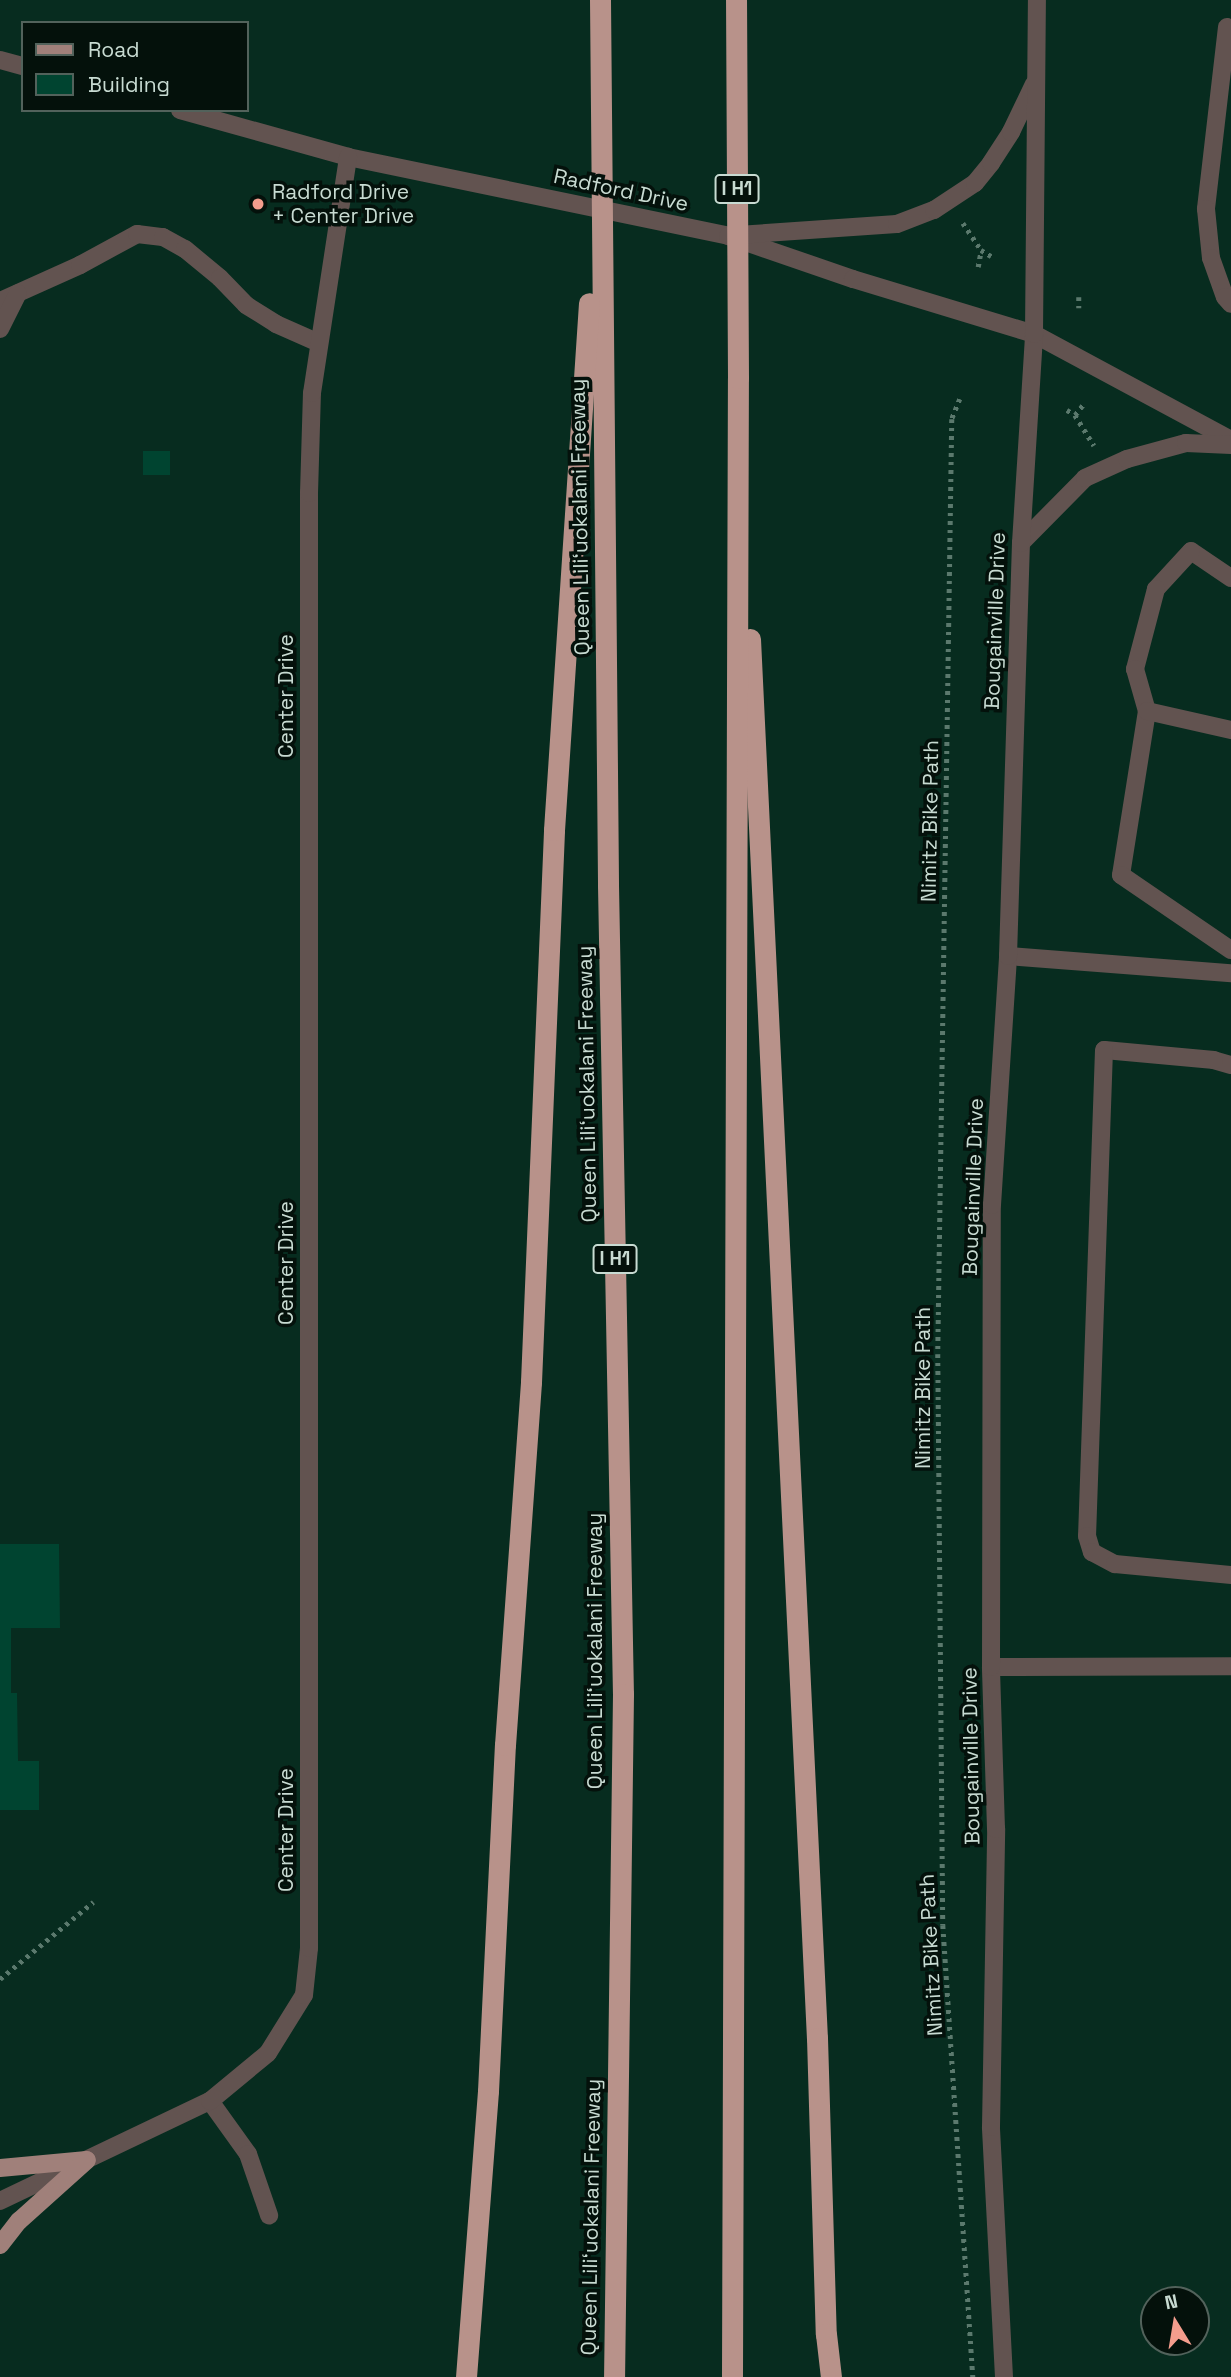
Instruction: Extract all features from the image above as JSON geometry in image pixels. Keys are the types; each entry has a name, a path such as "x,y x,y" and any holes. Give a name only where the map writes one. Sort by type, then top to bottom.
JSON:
{"highway":[{"name":"Queen Liliʻuokalani Freeway","path":"600,0 608,899 622,1694 614,2377"},
{"name":"I H1","path":"732,2377 738,378 736,0"},
{"path":"466,2377 488,2091 505,1745 531,1382 554,830 600,140"},
{"path":"738,378 817,2038 826,2334 831,2377"}],"main road":[{"path":"0,2168 87,2160"},
{"path":"0,2245 19,2221 87,2160"}],"street":[{"name":"Bougainville Drive","path":"1004,2377 991,2127 996,1829 991,1667 992,1205 1008,956 1021,543 1034,334 1037,0"},
{"path":"1227,27 1206,209 1211,258 1225,297 1231,304"},
{"path":"0,60 21,65"},
{"path":"728,236 850,228 915,219 948,202 967,188 990,163 1011,132 1036,80"},
{"name":"Radford Drive","path":"187,112 348,157 728,236 853,279 1034,334 1231,440"},
{"name":"Center Drive","path":"0,2202 210,2101 268,2053 304,1994 309,1948 309,493 313,393 348,157"},
{"path":"0,301 80,265 137,234 163,237 184,249 220,278 246,305 276,324 319,343"},
{"path":"0,329 18,293"},
{"path":"1021,543 1085,478 1127,459 1186,443 1231,445"},
{"path":"1231,578 1191,551 1156,589 1135,669 1147,711 1121,875 1231,950"},
{"path":"1147,711 1231,730"},
{"path":"1008,956 1231,973"},
{"path":"1231,1065 1214,1060 1104,1050 1087,1536 1092,1552 1115,1564 1231,1575"},
{"path":"991,1667 1231,1666"},
{"path":"210,2101 248,2154 269,2215"}],"path":[{"path":"958,217 981,250 991,256"},
{"path":"978,267 981,250"},
{"path":"1079,295 1079,308"},
{"name":"Nimitz Bike Path","path":"960,399 952,419 938,1354 943,1924 972,2377"},
{"path":"1075,415 1085,402"},
{"path":"1067,410 1075,415 1097,450"},
{"path":"0,1979 93,1902"}],"building":[{"path":"143,451 170,451 170,475 143,475"},
{"path":"0,1544 59,1544 60,1628 11,1628 11,1693 17,1693 18,1761 39,1761 39,1810 0,1810"}],"place":[{"name":"Radford Drive + Center Drive","path":"258,204"}]}
